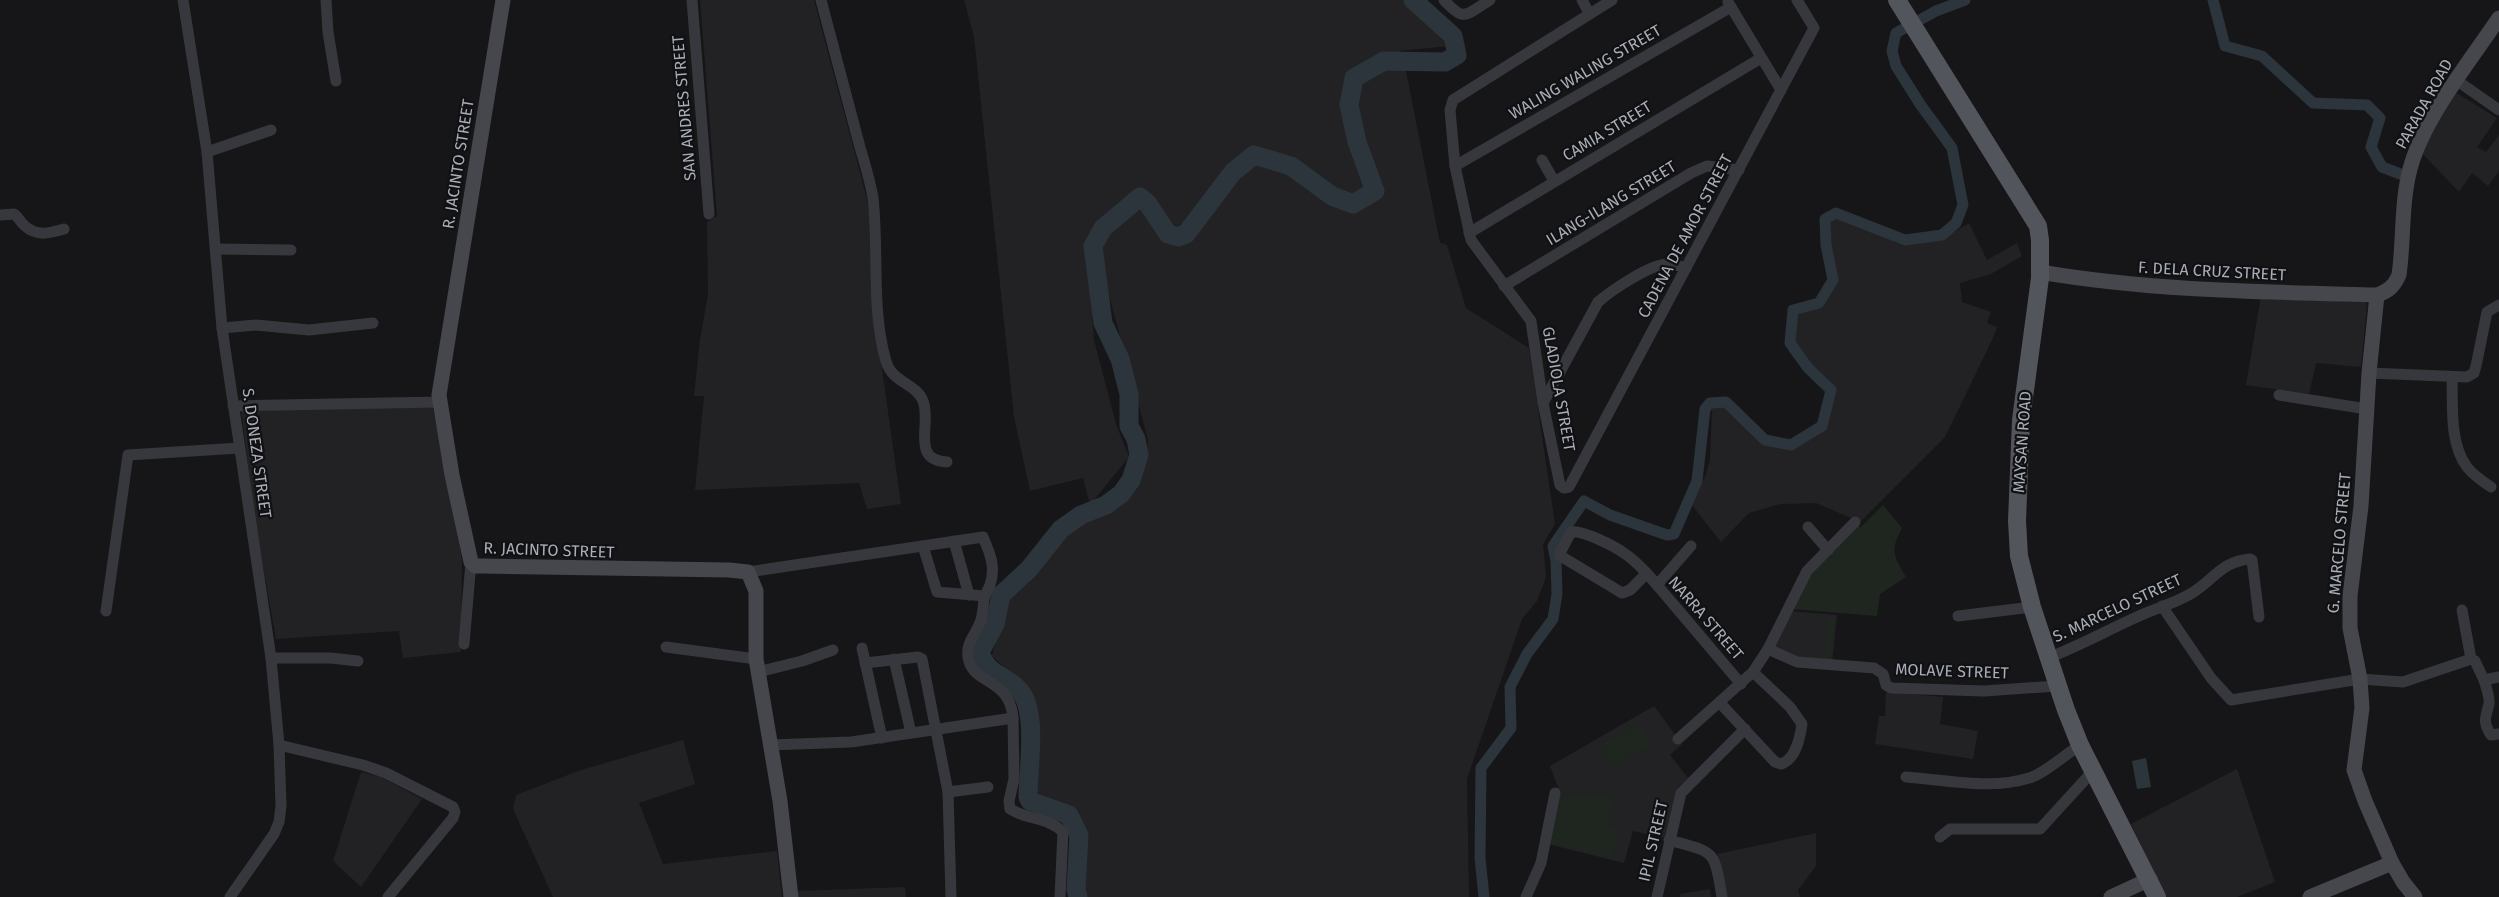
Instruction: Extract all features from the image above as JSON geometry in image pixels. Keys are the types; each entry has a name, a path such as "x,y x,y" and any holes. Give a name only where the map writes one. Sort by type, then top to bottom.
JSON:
{"main road":[{"name":"MAYSAN ROAD","path":"1897,0 2038,226 2042,272 2021,420 2017,521 2019,556 2030,608 2080,745 2092,772 2150,879 2157,897"}],"street":[{"name":"S. DONEZA STREET","path":"183,0 207,152 222,328 270,658 279,745 281,806 279,822 274,834 230,897"},
{"path":"326,0 328,32 336,81"},
{"name":"R. JACINTO STREET","path":"503,0 439,402 471,562 475,566 491,567 729,570 748,572"},
{"name":"SAN ANDRES STREET","path":"692,0 709,214"},
{"path":"821,0 873,197 880,336 887,364 895,378 913,389 923,401 926,424 924,442 928,456 938,462 947,462"},
{"path":"1444,0 1457,14 1463,15 1490,0"},
{"path":"1582,0 1589,13 1612,0"},
{"name":"CADENA DE AMOR STREET","path":"1570,487 1814,28 1797,0"},
{"path":"1729,3 1781,90"},
{"name":"WALING WALING STREET","path":"1455,166 1729,3"},
{"name":"GLADIOLA STREET","path":"1570,487 1560,485 1543,403 1531,321 1474,246 1469,233 1455,166 1450,110 1453,100 1589,13"},
{"name":"PARADA ROAD","path":"2377,295 2387,292 2399,275 2406,192 2414,154 2456,80 2499,18"},
{"name":"CAMIA STREET","path":"1469,233 1761,58"},
{"path":"2456,80 2499,110"},
{"path":"207,152 271,130"},
{"path":"1542,160 1554,181"},
{"name":"ILANG-ILANG STREET","path":"1504,286 1692,173 1707,166 1739,170"},
{"path":"0,215 14,214 23,225 38,233 49,234 64,230"},
{"path":"216,248 291,250"},
{"path":"1543,403 1598,302 1656,266 1671,264 1686,268"},
{"name":"F. DELA CRUZ STREET","path":"2042,272 2094,282 2221,290 2377,295"},
{"name":"G. MARCELO STREET","path":"2377,295 2369,373 2361,506 2350,596 2350,628 2360,679 2362,714 2354,770 2365,801 2392,863 2403,882 2416,897"},
{"path":"2369,373 2467,377 2474,373 2484,335 2487,312 2499,305"},
{"path":"222,328 256,325 309,330 373,324"},
{"path":"2452,376 2455,438 2461,457 2476,476 2491,487"},
{"path":"2279,395 2367,409"},
{"path":"233,406 439,402"},
{"path":"106,611 128,455 239,448"},
{"path":"1678,739 1753,672 1768,649 1807,570 1855,522"},
{"path":"1808,527 1828,550"},
{"name":"NARRA STREET","path":"1646,574 1630,590 1622,593 1559,555 1571,532 1575,531 1595,538 1624,553 1646,574 1657,586 1741,684"},
{"path":"791,897 757,665 756,591 748,572 983,537 993,565 980,623 969,644 968,659 978,674 995,684 1012,704 1015,750 1010,809 1017,814 1048,821 1063,832 1060,897"},
{"path":"954,541 970,595"},
{"path":"923,546 938,592 985,596"},
{"path":"1657,586 1691,546"},
{"name":"S. MARCELO STREET","path":"2048,658 2072,649 2192,593 2229,563 2250,558 2252,560 2259,617"},
{"path":"464,644 471,562"},
{"path":"2162,606 2211,678 2231,700 2360,679 2403,682 2471,659"},
{"path":"1958,616 2030,608"},
{"path":"2462,610 2471,659 2475,661 2484,680 2489,699 2485,715 2488,730 2491,735 2499,734"},
{"path":"666,647 757,665 802,661 833,650"},
{"path":"862,648 882,738"},
{"name":"MOLAVE STREET","path":"1768,649 1802,663 1874,668 1883,674 1886,685 1891,688 1984,691 2057,686"},
{"path":"865,663 918,657 922,659 948,792 951,897"},
{"path":"270,658 322,658 358,661"},
{"path":"894,659 910,733"},
{"path":"1720,702 1776,762 1781,764 1791,758 1800,738 1802,724 1790,707 1753,672"},
{"path":"2484,680 2499,677"},
{"path":"770,745 851,742 1013,718"},
{"name":"IPIL STREET","path":"1657,897 1668,840 1681,793 1745,729"},
{"path":"279,745 363,765 386,773 453,807 455,812 453,818 388,897"},
{"path":"1906,777 1971,783 2002,783 2030,778 2080,745"},
{"path":"1940,837 1950,829 2040,829 2092,772"},
{"path":"948,792 988,787"},
{"path":"1526,897 1541,863 1555,793"},
{"path":"1668,840 1706,851 1714,858 1722,897"},
{"path":"2310,897 2392,863"},
{"path":"2110,897 2150,879"}],"shaded area":[{"path":"700,0 814,0 867,199 871,225 879,348 901,504 867,509 859,483 695,490 704,396 694,396 700,339 708,294 707,222 717,216"},
{"path":"964,0 1405,0 1449,46 1399,51 1405,66 1440,243 1447,245 1466,308 1529,348 1555,524 1543,544 1546,577 1537,601 1522,619 1467,779 1469,897 1081,897 1085,844 1079,815 1037,793 1032,692 992,656 1006,596 1046,558 1062,532 1087,516 1119,504 1146,465 1148,440 1096,247 1087,242 1094,340 1116,424 1129,457 1090,505 1083,478 1030,491 1014,417 974,37"},
{"path":"2455,92 2497,118 2477,147 2486,152 2499,135 2499,171 2488,186 2472,173 2459,192 2420,151"},
{"path":"1836,215 1902,245 1947,236 1969,223 1987,260 2017,243 2022,256 1991,274 1960,283 1962,302 1991,312 1987,323 1997,327 1993,338 1945,437 1860,522 1816,503 1780,504 1749,513 1721,542 1691,504 1705,477 1710,460 1712,408 1725,404 1764,443 1792,448 1825,426 1834,389 1811,366 1793,342 1796,313 1822,305 1834,280 1829,246 1828,221"},
{"path":"2261,296 2364,299 2367,305 2361,367 2316,363 2309,394 2246,385"},
{"path":"432,405 453,497 462,561 461,652 403,658 399,631 276,639 255,521 241,409"},
{"path":"1883,505 1902,528 1896,542 1895,553 1906,577 1880,594 1877,616 1791,609 1809,573 1856,525 1861,527"},
{"path":"1790,611 1837,615 1832,663 1798,661 1771,649"},
{"path":"1828,617 1835,617 1830,661 1824,660"},
{"path":"1886,692 1943,697 1940,724 1978,731 1973,759 1875,744 1879,716 1885,716"},
{"path":"1654,706 1682,744 1670,755 1688,778 1677,788 1666,838 1633,831 1624,863 1548,844 1558,787 1550,766"},
{"path":"1638,723 1651,744 1612,768 1599,746"},
{"path":"683,740 695,784 639,803 663,864 777,851 782,897 553,897 513,809 516,795 578,771"},
{"path":"2146,758 2151,787 2137,789 2132,761"},
{"path":"2237,769 2275,882 2237,897 2165,897 2131,824"},
{"path":"361,772 381,777 422,799 361,887 333,861"},
{"path":"1613,796 1608,826 1620,828 1612,859 1550,843 1559,797"},
{"path":"1816,833 1816,866 1798,890 1800,897 1724,897 1717,854"},
{"path":"905,887 906,897 798,897 797,891"},
{"path":"1710,889 1711,897 1680,897 1680,894"}],"waterway":[{"path":"1078,897 1076,889 1079,835 1069,815 1030,801 1028,797 1031,742 1026,700 1015,685 987,666 980,652 995,624 1001,595 1029,569 1061,529 1081,515 1106,505 1121,494 1131,480 1139,455 1136,439 1129,426 1129,394 1120,359 1103,323 1093,246 1103,228 1140,197 1148,204 1168,234 1178,237 1186,234 1233,172 1254,155 1291,166 1332,196 1353,204 1375,191 1357,142 1349,105 1354,78 1384,61 1445,62 1457,55 1453,36 1413,0"},
{"path":"1484,897 1480,858 1481,768 1511,728 1510,687 1527,654 1553,619 1557,594 1556,561 1553,546 1584,501 1610,515 1667,535 1674,534 1697,481 1705,409 1710,403 1726,402 1765,440 1791,445 1822,426 1831,390 1808,368 1790,343 1793,310 1819,303 1833,280 1826,245 1825,219 1836,213 1905,240 1942,235 1956,223 1963,205 1952,148 1920,104 1896,66 1892,51 1896,33 1936,11 1965,0"},
{"path":"2213,0 2225,46 2262,56 2313,103 2367,105 2380,118 2371,147 2382,167 2403,175"}]}
